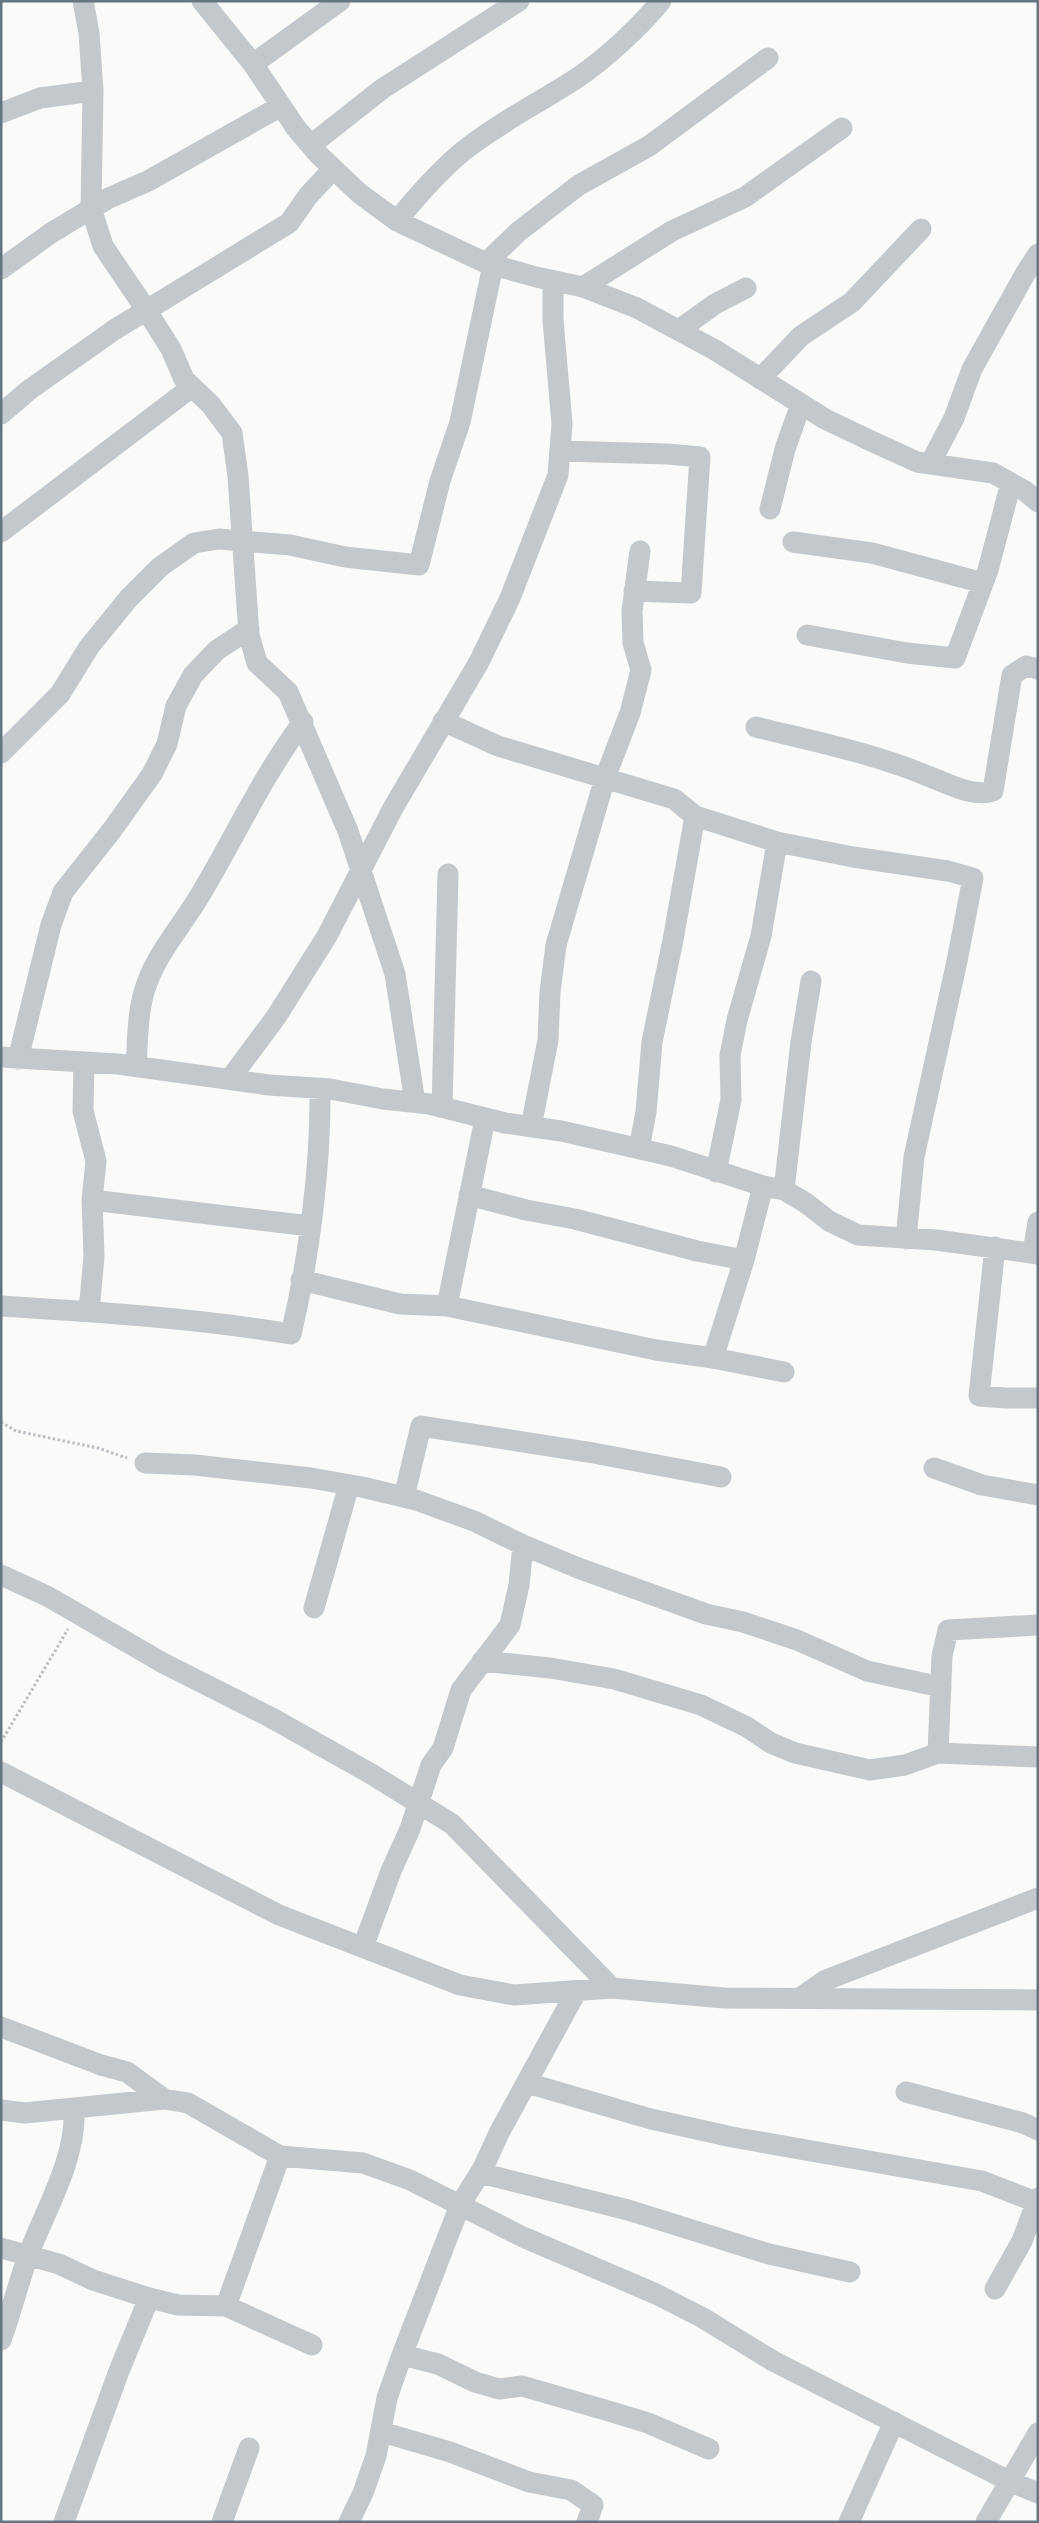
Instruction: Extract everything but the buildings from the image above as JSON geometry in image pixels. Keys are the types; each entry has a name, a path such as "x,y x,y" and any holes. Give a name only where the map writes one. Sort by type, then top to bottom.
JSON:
{"street":[{"path":"83,1 89,33 94,91 91,208 103,246 148,311 171,349 184,379 232,433 236,450 244,541 249,629 257,663 288,692 303,722 362,868 395,974 415,1102"},
{"path":"202,1 253,64 281,106 311,145 359,193 397,221 490,264 583,287 637,308 679,330 801,404 869,440 917,462 994,473 1025,491 1038,502"},
{"path":"253,64 340,1"},
{"path":"311,145 382,89 519,1"},
{"path":"397,221 422,189 463,152 516,114 579,77 651,14 661,1"},
{"path":"1,753 60,694 89,647 128,599 160,567 194,543 219,538 290,545 345,557 419,565 440,481 460,422 490,264 518,232 579,185 649,146 768,58"},
{"path":"1,113 40,98 94,91"},
{"path":"1,269 51,233 91,208 148,181 281,106"},
{"path":"583,287 672,231 745,197 842,128"},
{"path":"1,414 29,390 114,330 148,311 289,223 308,196 333,168"},
{"path":"760,379 801,336 852,302 920,229"},
{"path":"930,464 954,418 972,369 1024,274 1038,254"},
{"path":"230,1079 282,1008 327,936 443,721 480,662 510,598 558,475 562,424 553,320 554,281"},
{"path":"679,330 715,304 746,288"},
{"path":"1,532 192,387"},
{"path":"770,508 785,449 801,404"},
{"path":"560,451 700,457 692,593 634,591"},
{"path":"808,635 907,653 955,658 983,584 1011,483"},
{"path":"793,542 872,554 983,584"},
{"path":"531,1127 548,1040 550,992 556,945 605,778 630,713 641,670 633,643 634,591 640,551"},
{"path":"249,629 217,650 193,675 176,706 167,744 152,774 112,830 63,892 10,1058 136,1066 269,1085 320,1088 383,1100 415,1102 485,1118 561,1131 671,1156 716,1172 763,1186 784,1190 806,1202 829,1221 858,1235 995,1247 1035,1253 1038,1222"},
{"path":"756,727 843,747 903,765 952,786 982,795 993,791 1012,675 1026,666 1038,669"},
{"path":"443,721 498,746 674,799 695,816 777,842 853,857 948,871 973,878 914,1157 906,1239"},
{"path":"136,1066 139,1022 146,984 164,949 198,899 230,846 280,751 303,722"},
{"path":"639,1149 646,1112 652,1042 673,940 695,816"},
{"path":"716,1172 732,1100 730,1055 737,1020 761,936 777,842"},
{"path":"442,1107 448,874"},
{"path":"784,1190 800,1042 811,981"},
{"path":"84,1062 83,1111 96,1161 92,1200 94,1256 89,1312"},
{"path":"1,1306 236,1325 291,1334 310,1226 320,1125 320,1088"},
{"path":"447,1306 485,1118"},
{"path":"713,1358 744,1260 763,1186"},
{"path":"469,1195 526,1210 575,1219 697,1251 744,1260"},
{"path":"92,1200 310,1226"},
{"path":"995,1247 979,1396 1038,1398"},
{"path":"301,1280 400,1304 447,1306 656,1350 713,1358 784,1372"},
{"path":"404,1497 421,1426 588,1452 720,1477"},
{"path":"145,1463 195,1465 349,1485 404,1497 474,1521 523,1545 706,1614 743,1622 797,1640 867,1671 941,1687"},
{"path":"934,1468 982,1485 1038,1495"},
{"path":"314,1608 349,1485"},
{"path":"363,1947 431,1765 443,1748 461,1690 510,1625 519,1585 523,1545"},
{"path":"1,1575 47,1596 163,1663 270,1717 356,1765 452,1824 612,1988"},
{"path":"938,1753 942,1656 948,1630 1038,1625"},
{"path":"482,1662 550,1668 614,1679 701,1705 747,1727 770,1743 795,1753 870,1770 905,1765 938,1753 1038,1757"},
{"path":"1,1772 279,1915 460,1985 514,1995 612,1988 724,1998 1038,2000"},
{"path":"800,1998 826,1980 1038,1898"},
{"path":"349,2522 363,2493 382,2432 387,2398 402,2355 460,2205 480,2173 499,2133 576,1992"},
{"path":"1,2027 101,2065 127,2072 164,2098"},
{"path":"527,2083 651,2119 732,2137 982,2182 1037,2200 1022,2241 995,2289"},
{"path":"906,2092 1023,2123 1038,2130"},
{"path":"1,2110 25,2112 164,2098 188,2104 280,2156 363,2164 410,2180 523,2237 656,2294 703,2318 773,2361 1011,2482 1038,2493"},
{"path":"1,2340 28,2256 66,2158 75,2121 74,2108"},
{"path":"226,2306 280,2156"},
{"path":"480,2173 628,2210 769,2254 850,2272"},
{"path":"1,2248 59,2264 93,2280 148,2298 178,2305 226,2306 312,2345"},
{"path":"64,2522 119,2371 148,2298"},
{"path":"402,2355 438,2364 475,2382 499,2389 522,2386 648,2423 709,2449"},
{"path":"849,2522 894,2422"},
{"path":"382,2432 450,2452 529,2482 571,2490 593,2505 587,2522"},
{"path":"986,2522 1038,2433"},
{"path":"222,2522 249,2448"}],"path":[{"path":"1,1422 16,1431 98,1448 145,1463"},
{"path":"1,1742 77,1614"}]}
